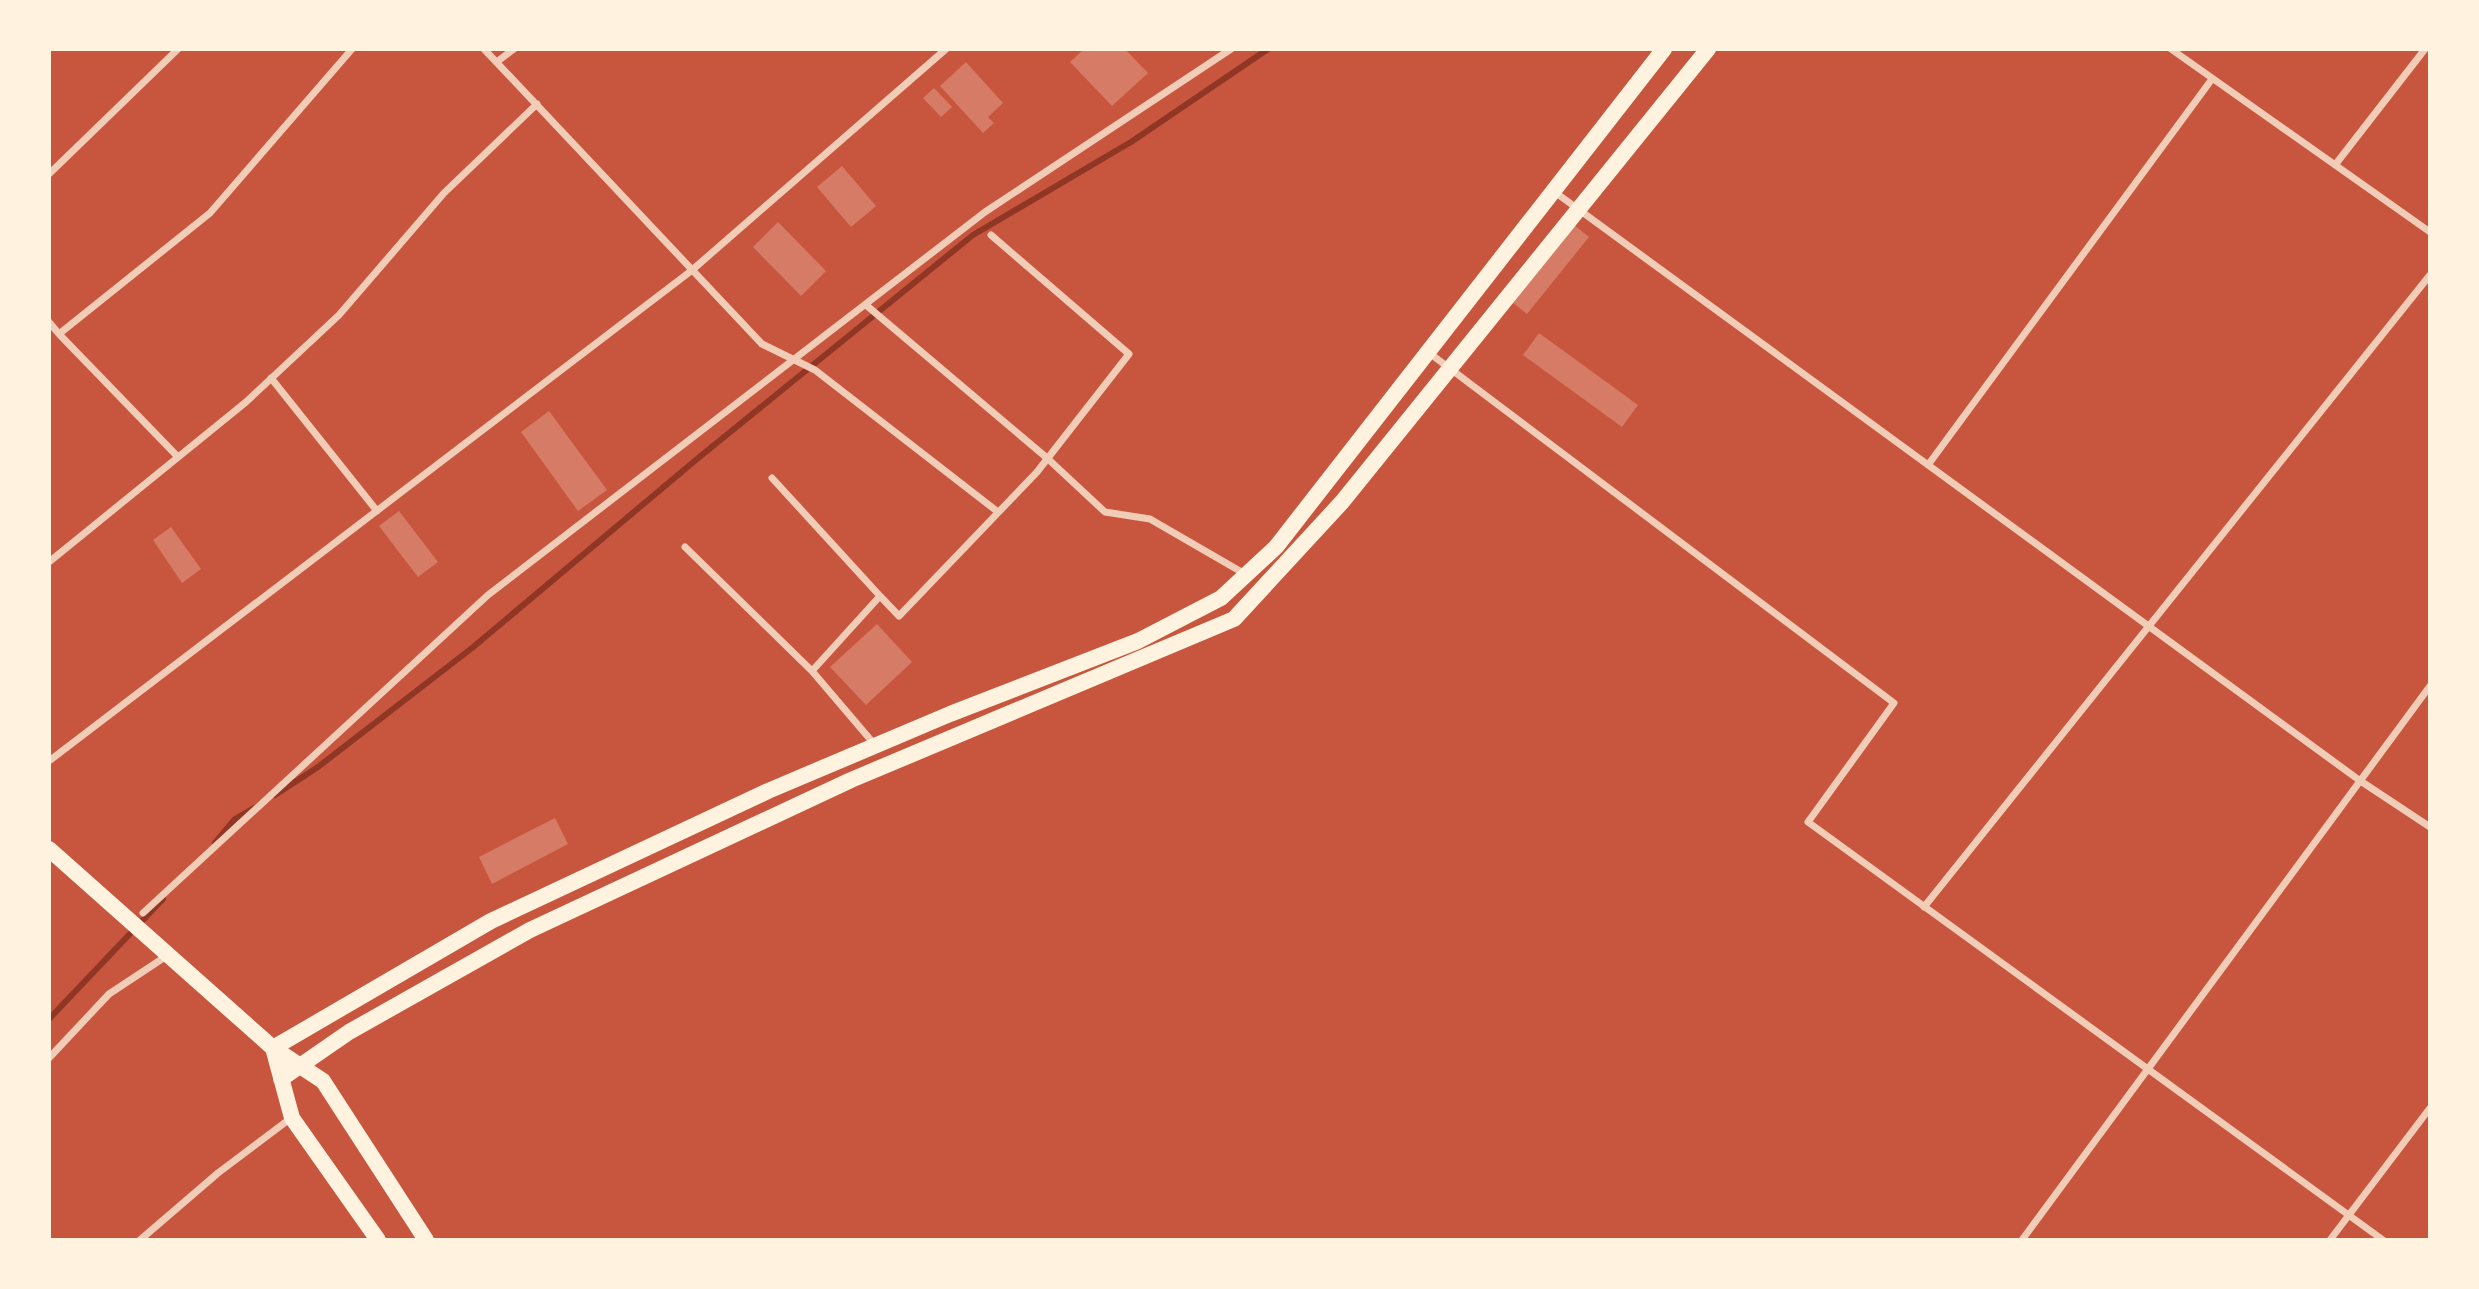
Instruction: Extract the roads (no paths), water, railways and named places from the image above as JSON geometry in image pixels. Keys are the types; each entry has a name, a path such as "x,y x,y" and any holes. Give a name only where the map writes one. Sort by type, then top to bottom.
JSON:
{"main road":[{"path":"273,1048 491,921 768,791 1138,642 1221,598 1276,547 1664,49"},
{"path":"281,1079 349,1032 530,930 851,780 1234,619 1342,502 1708,49"},
{"path":"49,849 273,1048 323,1081 426,1240"},
{"path":"273,1048 292,1118 378,1240"}],"street":[{"path":"49,174 178,49"},
{"path":"59,334 210,213 352,49"},
{"path":"484,49 762,344 815,370 998,512"},
{"path":"498,61 514,49"},
{"path":"49,761 691,271 946,49"},
{"path":"143,913 488,595 985,212 1231,49"},
{"path":"2171,49 2430,232"},
{"path":"2335,165 2424,49"},
{"path":"1928,465 2212,79"},
{"path":"49,562 271,378 339,315 444,193 537,104"},
{"path":"1552,190 2359,780 2430,827"},
{"path":"772,478 899,616 1047,458 1129,354 991,235"},
{"path":"1924,907 2430,275"},
{"path":"866,305 1047,458 1105,512 1150,519 1246,575"},
{"path":"49,322 178,457"},
{"path":"1428,352 1895,703 1808,822 2383,1240"},
{"path":"271,378 377,511"},
{"path":"685,547 812,671 875,746"},
{"path":"812,671 880,596"},
{"path":"2022,1240 2430,686"},
{"path":"49,1058 109,994 169,954"},
{"path":"2330,1240 2430,1108"},
{"path":"140,1240 218,1173 292,1118"}],"waterway":[{"path":"275,795 318,767 472,648 697,459 973,235 1131,142 1268,49"},
{"path":"215,843 235,819 254,808"},
{"path":"49,1019 163,899"}]}
